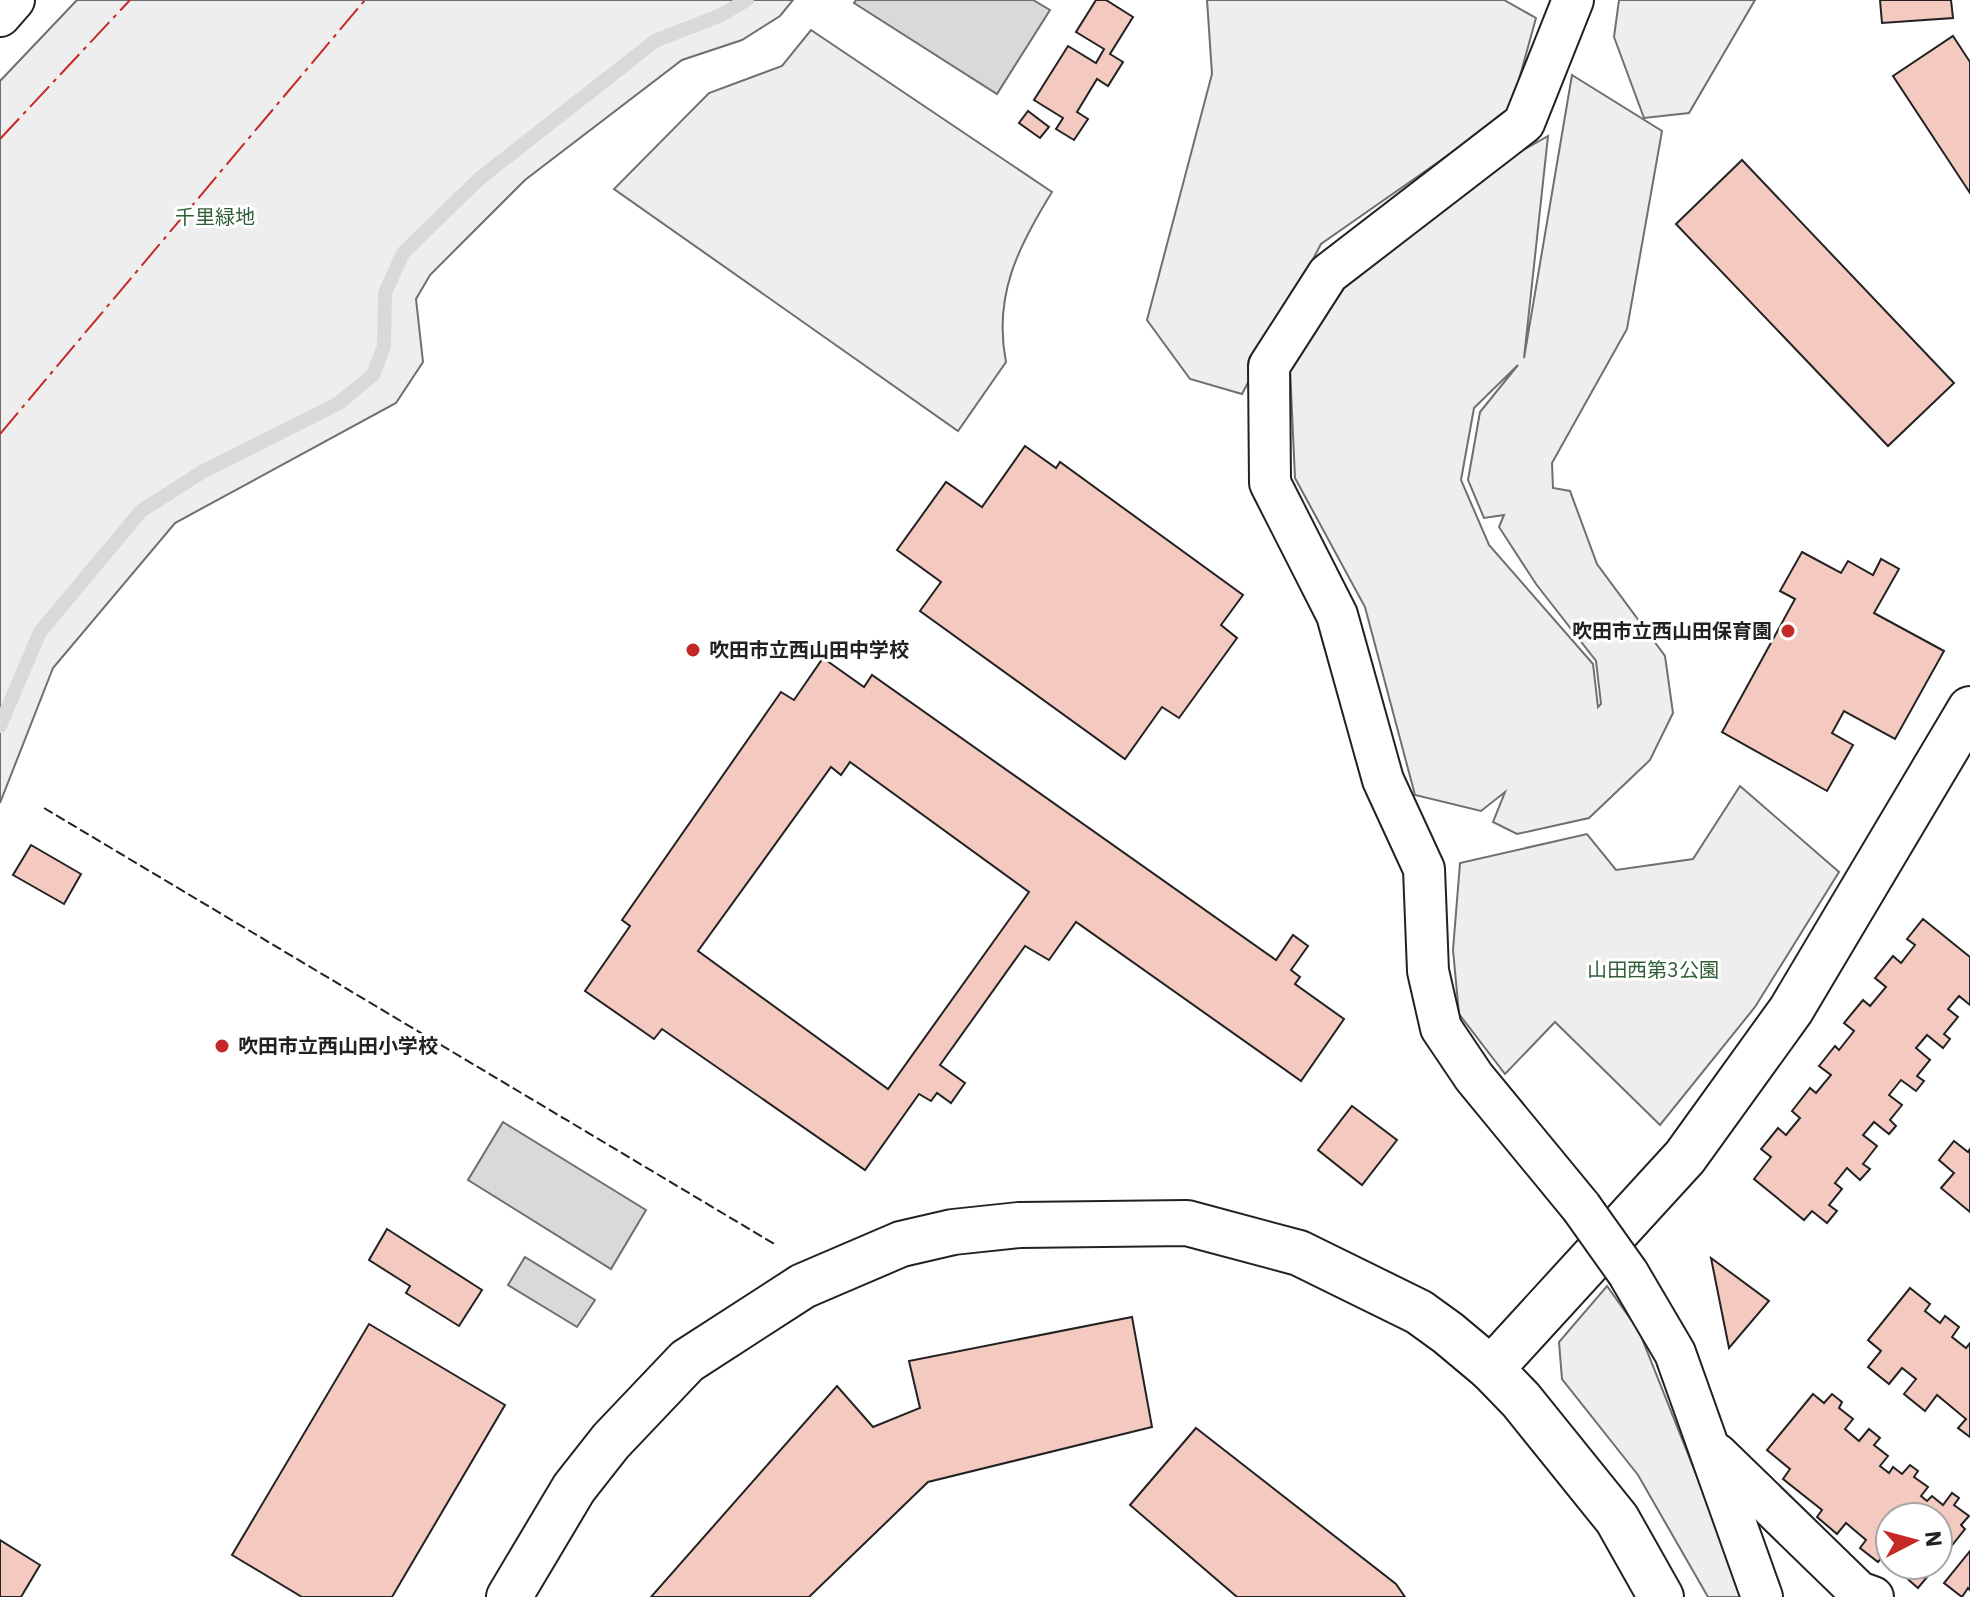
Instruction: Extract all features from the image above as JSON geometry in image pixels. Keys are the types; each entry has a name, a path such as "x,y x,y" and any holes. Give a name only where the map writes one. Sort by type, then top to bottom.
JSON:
{"street":[{"path":"0,16 14,0"},
{"path":"1573,0 1524,123 1328,274 1269,366 1270,483 1337,615 1383,780 1424,869 1428,971 1441,1028 1474,1077 1581,1207 1628,1273 1675,1353 1711,1448 1755,1585 1762,1597"},
{"path":"1491,1369 1685,1157 1791,1010 1970,709"},
{"path":"509,1597 574,1488 611,1441 687,1361 803,1286 901,1244 953,1232 1019,1225 1187,1223 1299,1253 1419,1312 1491,1369 1617,1519 1661,1597"},
{"path":"1711,1448 1859,1592 1873,1597"}],"green space":[{"name":"千里緑地","path":"77,0 793,0 780,16 742,40 682,60 525,180 430,275 416,299 423,362 396,403 175,523 53,668 0,803 0,81"},
{"path":"1207,0 1504,0 1536,18 1510,112 1321,244 1242,394 1190,379 1147,320 1212,74"},
{"path":"1619,0 1755,0 1689,113 1644,118 1614,37"},
{"path":"811,30 1052,192 1029,232 1011,273 1003,315 1006,362 958,431 614,189 709,93 782,66"},
{"path":"1572,75 1662,131 1627,329 1552,463 1553,488 1570,491 1597,564 1665,656 1673,713 1650,760 1589,818 1517,834 1493,822 1505,792 1481,811 1415,795 1365,607 1295,478 1290,369 1346,285 1509,158 1548,136 1524,358","holes":["1518,365 1480,412 1468,480 1484,518 1504,515 1499,527 1536,584 1596,661 1601,704 1598,707 1593,664 1489,545 1461,480 1474,408"]},
{"name":"山田西第3公園","path":"1740,786 1839,872 1755,1007 1660,1125 1555,1022 1505,1074 1459,1014 1453,950 1460,863 1587,834 1616,870 1693,859"},
{"path":"1607,1286 1639,1331 1745,1597 1708,1597 1638,1475 1562,1379 1559,1342"}],"shaded area":[{"path":"856,0 1033,0 1050,10 997,94 854,3"},
{"path":"503,1122 646,1210 611,1269 468,1180"},
{"path":"525,1257 595,1300 577,1327 508,1285"}],"building":[{"path":"1096,0 1106,0 1133,17 1110,54 1123,62 1108,86 1097,79 1077,112 1088,119 1074,140 1056,129 1063,118 1034,100 1068,46 1096,63 1104,49 1076,32"},
{"path":"1880,0 1951,0 1953,18 1882,23"},
{"path":"1953,36 1970,62 1970,193 1893,76"},
{"path":"1028,111 1049,127 1040,138 1019,123"},
{"path":"1742,160 1954,383 1888,446 1676,224"},
{"path":"1025,446 1056,468 1060,462 1243,595 1221,625 1237,638 1179,718 1162,707 1125,759 920,611 941,582 897,550 946,482 982,507"},
{"path":"1802,552 1841,573 1848,561 1873,575 1881,559 1899,569 1874,613 1944,651 1895,739 1844,711 1832,733 1853,745 1827,791 1722,732 1795,599 1780,591"},
{"path":"823,658 864,687 872,675 1276,960 1293,935 1308,946 1291,970 1300,977 1295,984 1344,1019 1301,1081 1076,922 1049,960 1025,946 940,1065 965,1083 951,1103 937,1093 931,1101 919,1094 865,1170 662,1029 654,1039 585,991 630,926 622,920 781,692 794,700","holes":["850,762 1029,892 888,1089 698,951 831,767 841,775"]},
{"path":"31,845 81,874 64,904 13,875"},
{"path":"1923,919 1970,957 1970,1005 1959,996 1948,1009 1958,1017 1944,1034 1950,1039 1943,1048 1927,1035 1916,1048 1930,1060 1917,1076 1924,1081 1916,1091 1901,1080 1889,1095 1902,1105 1890,1120 1896,1126 1889,1134 1874,1122 1863,1135 1877,1146 1863,1164 1870,1169 1860,1180 1847,1168 1835,1183 1842,1189 1829,1205 1837,1211 1827,1223 1812,1211 1804,1220 1754,1179 1771,1157 1761,1149 1778,1128 1786,1135 1800,1118 1792,1111 1810,1088 1816,1093 1831,1075 1819,1066 1835,1046 1839,1050 1854,1031 1844,1023 1863,1000 1870,1006 1886,987 1875,978 1893,956 1901,963 1915,945 1907,939"},
{"path":"1352,1106 1397,1140 1362,1185 1318,1150"},
{"path":"1954,1141 1968,1152 1970,1149 1970,1212 1941,1188 1954,1173 1939,1160"},
{"path":"387,1229 482,1290 459,1326 406,1293 410,1286 369,1260"},
{"path":"1711,1258 1769,1301 1729,1348"},
{"path":"1910,1288 1930,1304 1925,1311 1940,1323 1945,1316 1959,1327 1952,1337 1966,1348 1970,1343 1970,1437 1958,1428 1966,1419 1937,1395 1925,1411 1904,1394 1916,1379 1902,1368 1889,1384 1868,1367 1881,1351 1868,1340"},
{"path":"1132,1317 1152,1427 928,1482 809,1597 651,1597 837,1386 873,1427 920,1408 909,1361"},
{"path":"369,1324 505,1405 392,1597 302,1597 232,1555"},
{"path":"1813,1394 1824,1403 1832,1394 1842,1402 1839,1408 1853,1419 1845,1429 1859,1441 1869,1429 1880,1438 1874,1445 1888,1456 1880,1466 1889,1473 1893,1467 1902,1474 1910,1465 1918,1471 1914,1477 1928,1487 1921,1496 1927,1501 1874,1501 1874,1559 1860,1548 1866,1540 1846,1523 1837,1534 1817,1517 1822,1510 1783,1479 1790,1469 1767,1450"},
{"path":"1196,1428 1396,1584 1405,1597 1237,1597 1130,1505"},
{"path":"1952,1493 1959,1498 1954,1505 1954,1501 1946,1501"},
{"path":"1954,1505 1969,1516 1961,1525 1965,1529 1954,1543"},
{"path":"0,1540 40,1565 21,1597 0,1597"},
{"path":"1970,1551 1970,1590 1968,1588 1962,1597 1944,1583 1954,1581 1954,1571"},
{"path":"1910,1581 1924,1581 1918,1588"}],"waterway":[{"path":"0,726 40,632 141,511 202,472 339,403 373,375 384,346 385,293 403,253 479,179 655,41 721,15 747,0"}],"fence":[{"path":"44,808 776,1245"}],"power":[{"path":"0,139 130,0"},
{"path":"0,434 365,0"}],"place":[{"name":"吹田市立西山田保育園","path":"1788,631"},
{"name":"吹田市立西山田中学校","path":"693,650"},
{"name":"吹田市立西山田小学校","path":"222,1046"}]}
